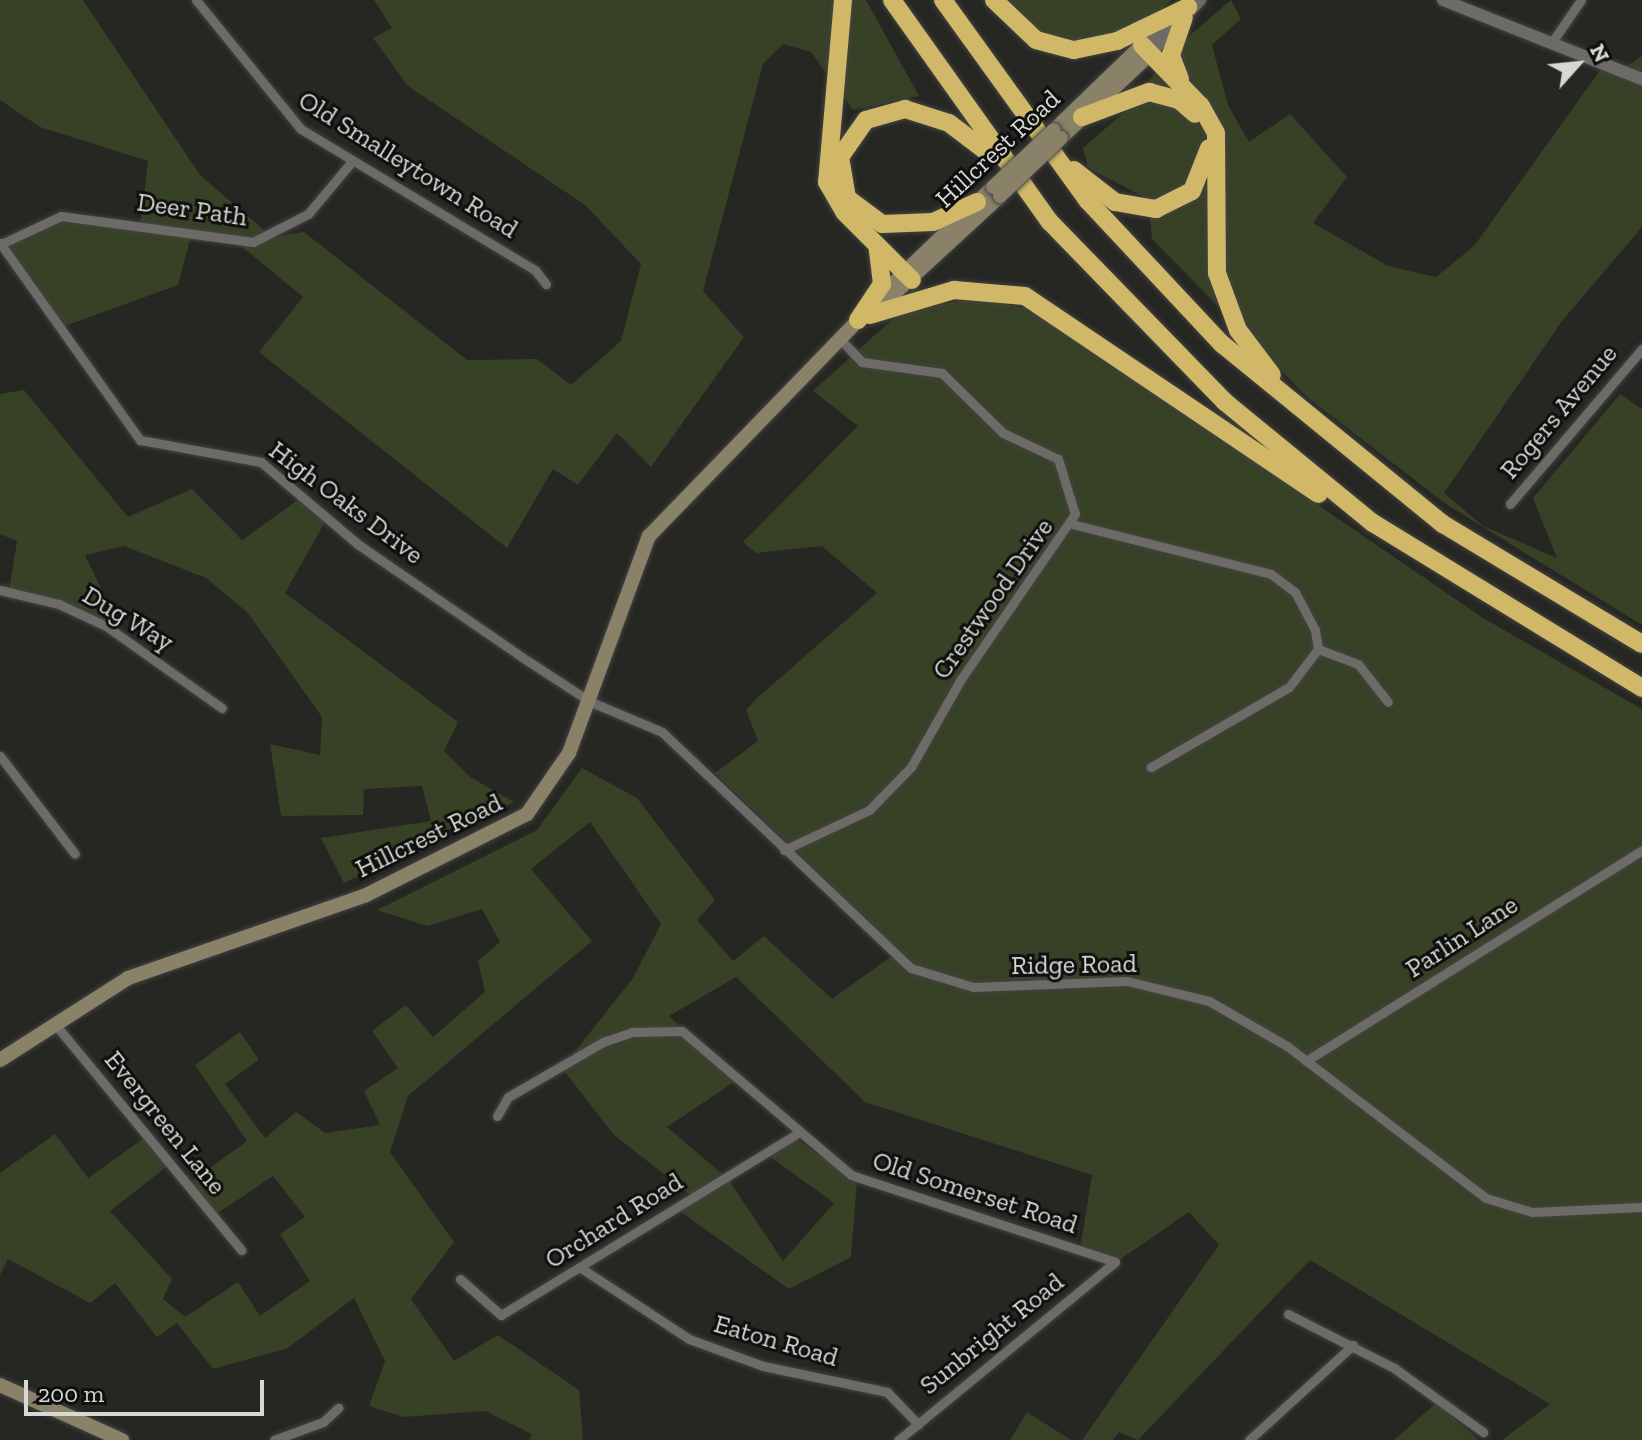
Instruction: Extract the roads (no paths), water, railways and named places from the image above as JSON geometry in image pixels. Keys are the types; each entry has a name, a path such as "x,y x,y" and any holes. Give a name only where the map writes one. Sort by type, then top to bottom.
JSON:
{"highway":[{"path":"843,0 827,182 877,246 907,276"},
{"path":"892,0 1006,167 1106,287 1225,402 1373,523 1543,632"},
{"path":"943,0 1032,130 1142,265 1303,415 1443,524 1642,644"},
{"path":"994,0 1036,40 1074,50 1117,41 1192,7"},
{"path":"1183,85 1171,55 1192,7"},
{"path":"1146,50 1183,85 1216,133 1215,245 1226,304 1251,352 1303,415"},
{"path":"1032,130 1086,181 1137,208 1181,201 1204,173 1206,134 1191,109 1167,94 1128,95 1082,117"},
{"path":"977,202 910,227 873,221 842,189 842,148 866,120 905,109 949,123 1006,167"},
{"path":"864,317 882,284 877,246"},
{"path":"864,317 972,288 1042,304 1415,561 1642,688"}],"main road":[{"name":"Hillcrest Road","path":"1057,134 1082,117 1146,50"},
{"name":"Hillcrest Road","path":"0,1060 128,978 366,895 517,822 554,783 591,702 649,536 840,339 1146,50"},
{"name":"Hillcrest Road","path":"907,276 977,202 996,192"},
{"path":"0,1385 122,1440"}],"street":[{"name":"Old Smalleytown Road","path":"196,0 284,116 546,284"},
{"path":"1443,0 1642,79"},
{"path":"1552,42 1581,0"},
{"name":"Hillcrest Road","path":"1146,50 1192,7"},
{"name":"Deer Path","path":"0,244 61,216 253,242 308,214 353,160"},
{"name":"High Oaks Drive","path":"0,244 140,440 261,462 359,545 591,702"},
{"name":"Crestwood Drive","path":"784,850 862,815 911,767 961,679 1072,524 1074,496 1058,459 1003,433 942,373 862,362 840,339"},
{"name":"Rogers Avenue","path":"1510,504 1642,349"},
{"path":"1072,524 1271,574 1301,601 1318,649 1358,664 1388,702"},
{"name":"Dug Way","path":"0,590 59,604 106,626 222,708"},
{"path":"1151,767 1278,696 1318,649"},
{"name":"Ridge Road","path":"591,702 662,732 784,850 923,975 994,989 1114,981 1165,988 1243,1017 1306,1061 1454,1178 1507,1207 1642,1207"},
{"path":"0,756 75,854"},
{"name":"Parlin Lane","path":"1306,1061 1642,850"},
{"name":"Evergreen Lane","path":"55,1024 241,1250"},
{"name":"Old Somerset Road","path":"497,1116 508,1097 603,1042 632,1032 682,1031 796,1134 878,1188 1115,1262"},
{"name":"Orchard Road","path":"460,1279 501,1315 796,1134"},
{"name":"Sunbright Road","path":"898,1440 1115,1262"},
{"name":"Eaton Road","path":"581,1268 689,1339 763,1366 887,1392 918,1424"},
{"path":"1288,1314 1353,1345 1483,1432"},
{"path":"1249,1440 1353,1345"},
{"path":"274,1440 323,1422 338,1408"}]}
